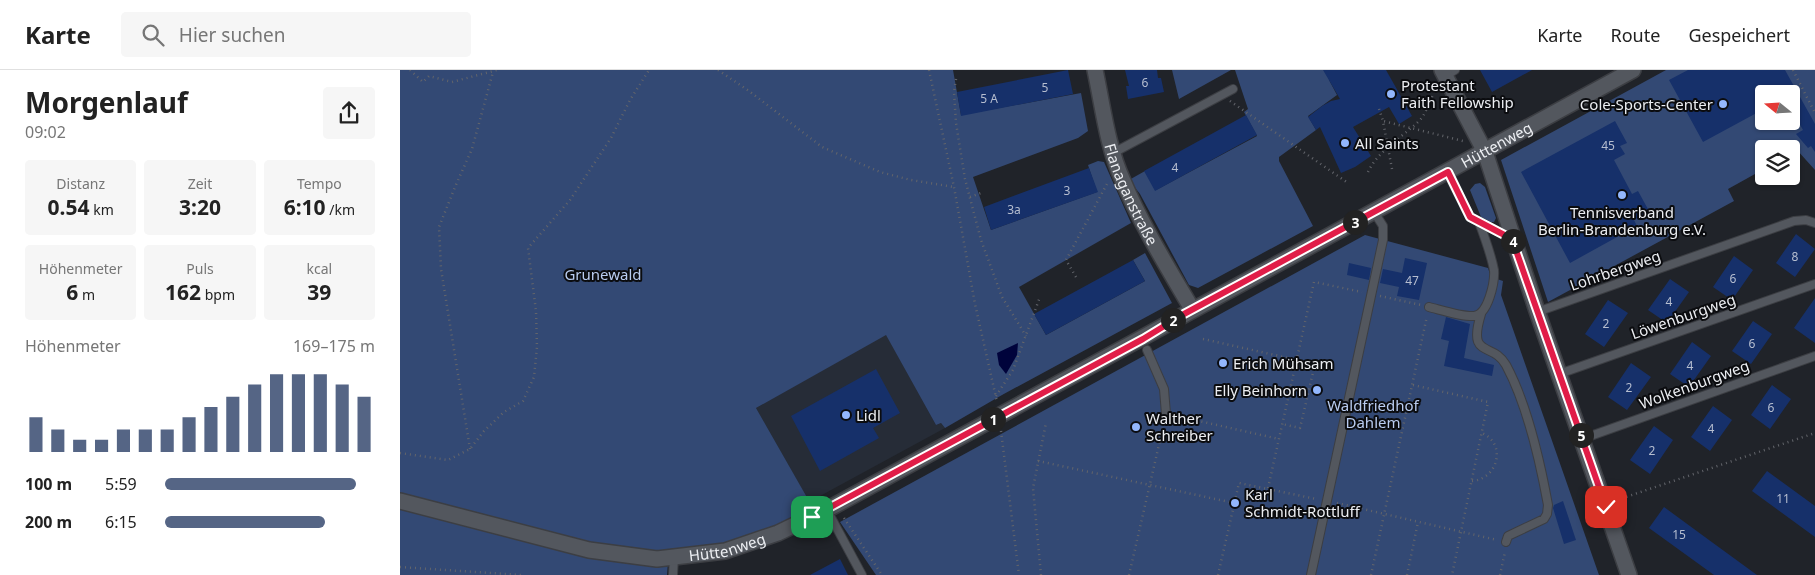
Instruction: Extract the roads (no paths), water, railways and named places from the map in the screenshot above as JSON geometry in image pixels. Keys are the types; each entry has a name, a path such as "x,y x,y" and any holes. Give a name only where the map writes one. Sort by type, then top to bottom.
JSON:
{"main road":[{"name":"Flanaganstraße","path":"1095,70 1113,153 1123,182 1150,235 1192,309"},
{"name":"Hüttenweg","path":"400,501 589,550 652,559 725,551 778,533 829,509 1143,339 1192,309 1485,152 1633,70"},
{"path":"1447,72 1485,152 1512,239 1629,575"}],"lane":[{"path":"1113,153 1233,89"},
{"path":"1448,172 1470,217 1512,239"},
{"path":"1311,575 1383,240 1382,226 1374,212"},
{"name":"Lohrbergweg","path":"1537,312 1794,221 1806,220 1815,224"},
{"path":"1479,222 1494,270 1494,278 1487,306 1481,314 1477,336 1479,345 1505,363 1516,387 1529,424 1548,506 1544,519 1508,536 1506,542"},
{"name":"Löwenburgweg","path":"1559,374 1815,284"},
{"path":"1429,306 1474,316 1481,314"},
{"path":"1147,350 1164,389 1166,414"},
{"name":"Wolkenburgweg","path":"1582,439 1815,356"},
{"path":"829,509 862,575"},
{"path":"673,575 674,558"}],"place":[{"name":"Protestant Faith Fellowship","path":"1391,94"},
{"name":"Cole-Sports-Center","path":"1723,104"},
{"name":"All Saints","path":"1345,143"},
{"name":"Tennisverband Berlin-Brandenburg e.V.","path":"1622,195"},
{"name":"Erich Mühsam","path":"1223,363"},
{"name":"Elly Beinhorn","path":"1317,390"},
{"name":"Lidl","path":"846,415"},
{"name":"Walther Schreiber","path":"1136,427"},
{"name":"Karl Schmidt-Rottluff","path":"1235,503"}],"park label":[{"name":"Grunewald","path":"603,274"},
{"name":"Waldfriedhof Dahlem","path":"1373,414"}]}
